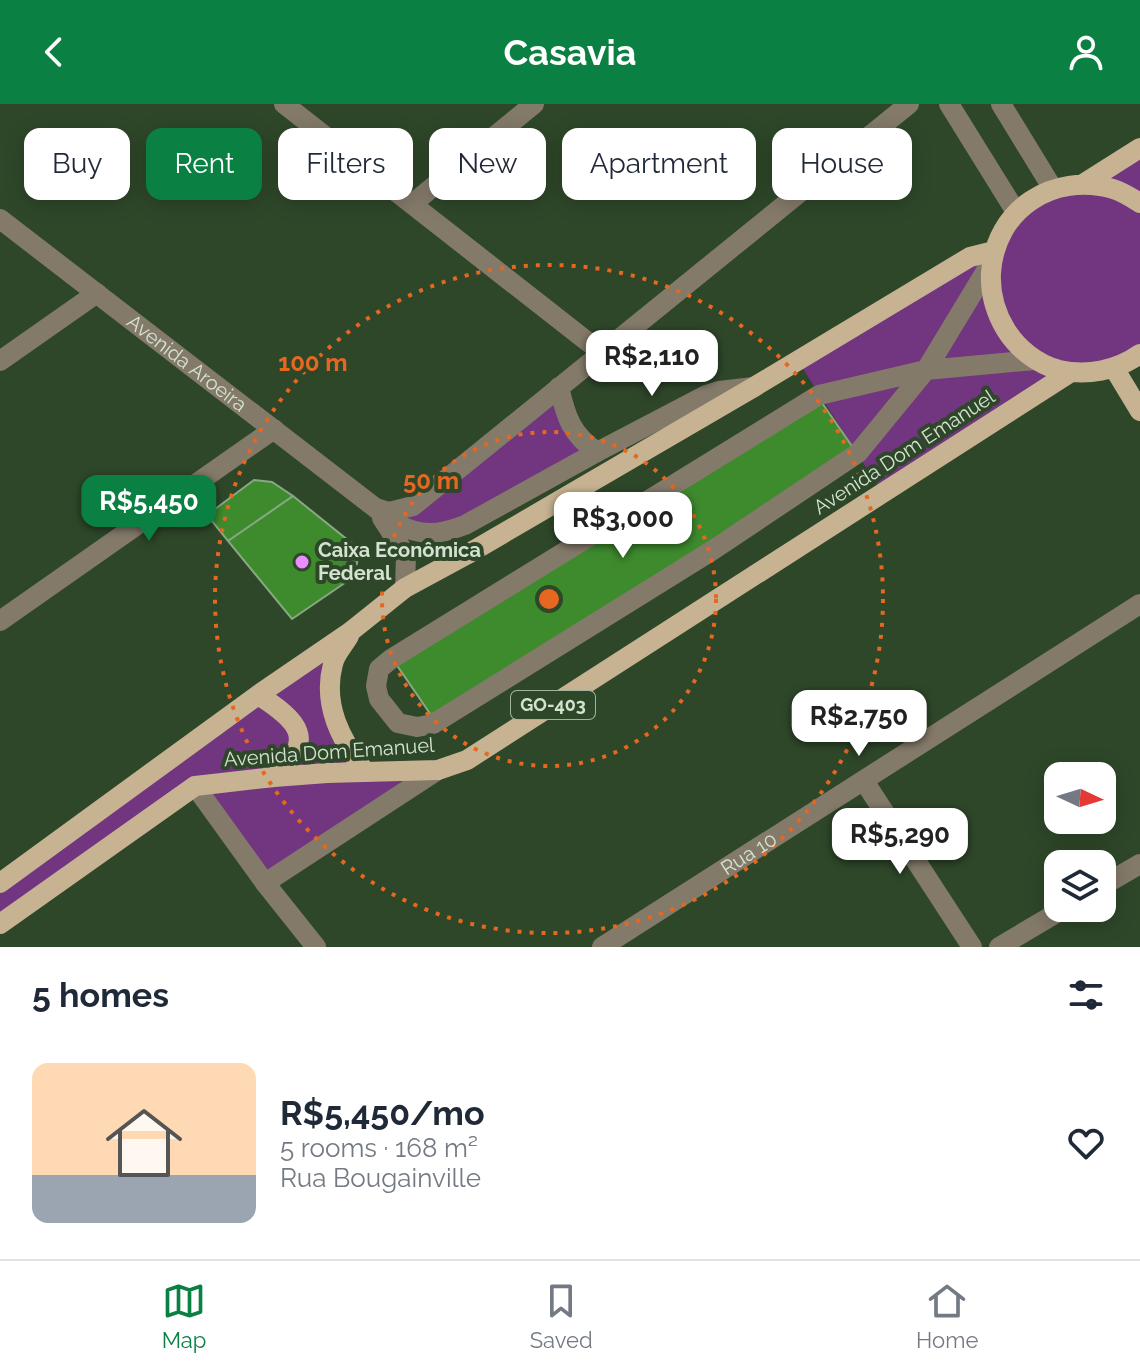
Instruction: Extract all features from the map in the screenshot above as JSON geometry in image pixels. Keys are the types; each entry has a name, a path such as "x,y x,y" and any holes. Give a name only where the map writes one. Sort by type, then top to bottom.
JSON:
{"main road":[{"path":"1083,184 1140,148"},
{"path":"993,256 1002,232 1016,212 1053,189 1083,184 1114,189 1140,203"},
{"name":"GO-403","path":"993,256 990,290 998,317 1013,341 1035,360 1071,372 1095,372 1114,368 1140,354"},
{"name":"Avenida Dom Emanuel","path":"0,883 353,629 405,588 754,387 970,257 993,256"},
{"path":"1114,368 1140,411"},
{"name":"Avenida Dom Emanuel","path":"0,924 195,786 274,777 438,770 467,760 1071,372"},
{"path":"353,629 333,662 330,699 334,721 349,751 365,772"},
{"path":"258,695 293,721 298,739 297,752 291,763 274,777"}],"street":[{"path":"284,104 602,353"},
{"path":"412,204 534,104"},
{"path":"376,508 389,512 413,506 909,104"},
{"path":"949,104 1016,212"},
{"path":"1001,104 1053,189"},
{"name":"Avenida Aroeira","path":"0,219 376,508"},
{"path":"993,256 926,370 858,453 699,558 433,724 417,727 398,723 379,699 376,686 379,669 391,659 819,395 926,370 1035,360"},
{"path":"0,361 97,293"},
{"path":"559,387 572,428 597,452"},
{"path":"376,508 395,523 415,532 433,534 451,531 706,395 754,387"},
{"path":"0,621 274,429"},
{"path":"376,508 406,555 405,588"},
{"name":"Rua 10","path":"602,947 1140,604"},
{"path":"265,883 438,770"},
{"path":"864,781 972,947"},
{"path":"195,786 316,947"},
{"path":"1116,878 1140,864"},
{"path":"999,947 1044,920"}],"shaded area":[{"path":"1140,148 1140,354 1067,370 883,494 798,361 994,251 1016,212"},
{"path":"559,387 589,447 451,531 395,523"},
{"path":"350,632 330,695 365,772 438,770 265,883 194,786 0,929 0,885"}],"building":[{"path":"820,400 856,452 433,718 394,661"},
{"path":"254,480 272,482 293,496 228,541 207,515"},
{"name":"Caixa Econômica Federal","path":"293,496 359,549 355,576 292,619 228,541"}],"place":[{"name":"Caixa Econômica Federal","path":"302,562"}]}
